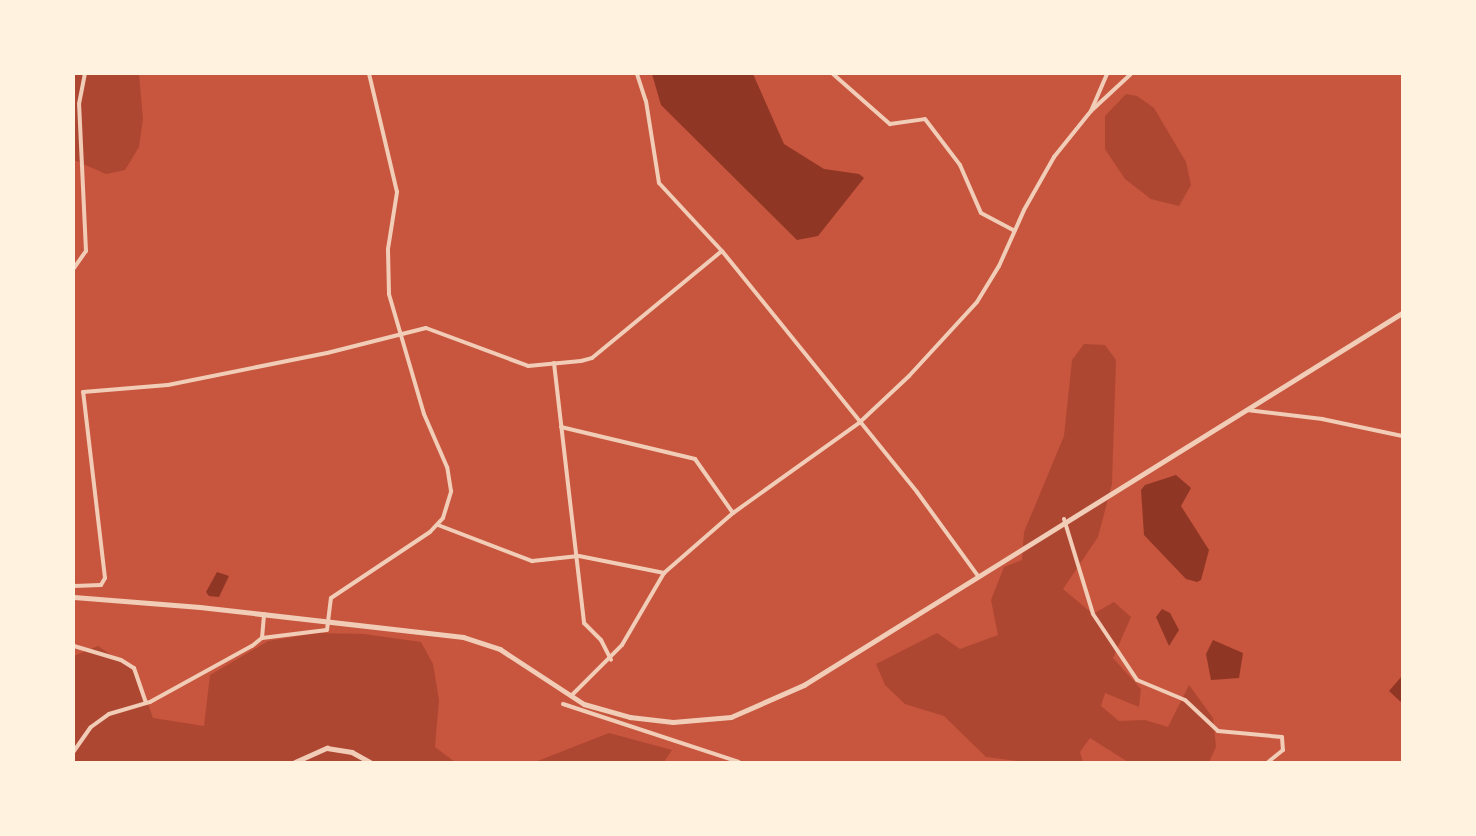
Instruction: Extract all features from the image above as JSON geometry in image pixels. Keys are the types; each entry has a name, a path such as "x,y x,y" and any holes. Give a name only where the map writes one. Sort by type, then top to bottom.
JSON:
{"street":[{"path":"74,268 87,251 79,104 85,74"},
{"path":"74,751 98,721 183,686 262,638 325,632 331,598 438,525 448,506 450,481 399,334 387,266 397,204 396,180 369,74"},
{"path":"637,74 646,101 659,183 722,251 917,492 978,576"},
{"path":"833,74 891,124 925,119 960,165 981,213 1015,231"},
{"path":"1091,111 1107,74"},
{"path":"571,697 610,660 664,573 733,513 859,423 909,376 977,302 989,285 1054,157 1091,111 1131,74"},
{"path":"74,586 101,585 105,578 83,392 168,385 327,353 399,334 432,329 528,366 592,358 722,251"},
{"path":"74,597 264,614 482,642 508,654 571,697 630,717 673,722 731,717 804,685 1065,519 1247,410 1402,312"},
{"path":"554,363 574,556 584,623 601,640 610,660"},
{"path":"1247,410 1333,420 1402,436"},
{"path":"561,427 695,459 733,513"},
{"path":"1065,519 1093,614 1137,680 1185,700 1218,731 1282,737 1283,750 1268,762"},
{"path":"438,525 532,561 574,556 664,573"},
{"path":"262,638 264,614"},
{"path":"74,646 121,660 134,668 146,703"},
{"path":"563,704 739,762"},
{"path":"295,762 327,748 352,752 370,762"}],"shaded area":[{"path":"74,74 139,74 143,119 139,147 125,170 106,174 74,160"},
{"path":"652,74 753,74 784,144 824,169 859,174 864,178 818,236 797,240 661,105"},
{"path":"1126,94 1137,96 1154,108 1186,162 1191,185 1179,206 1151,199 1125,179 1105,149 1105,116"},
{"path":"1084,344 1105,345 1116,360 1112,484 1098,537 1063,589 1093,614 1114,602 1131,617 1113,658 1141,689 1139,707 1105,693 1101,706 1119,721 1145,720 1168,727 1189,685 1213,718 1216,747 1209,762 1128,762 1090,738 1080,752 1083,762 1025,762 986,757 944,716 905,704 885,685 876,664 937,633 960,649 998,635 991,600 1004,567 1022,560 1024,532 1064,436 1072,360"},
{"path":"1176,475 1191,488 1181,506 1209,550 1201,580 1197,582 1186,579 1144,535 1141,490 1145,485"},
{"path":"217,572 229,576 219,597 209,596 206,592"},
{"path":"1162,609 1170,613 1179,630 1169,646 1156,617"},
{"path":"319,633 364,634 421,642 433,664 439,700 435,747 455,762 74,762 74,656 98,646 137,673 153,718 204,726 210,675 268,641"},
{"path":"1213,640 1243,653 1239,678 1211,680 1206,654"},
{"path":"1402,676 1402,703 1389,691"},
{"path":"609,733 672,750 664,762 535,762"}]}
